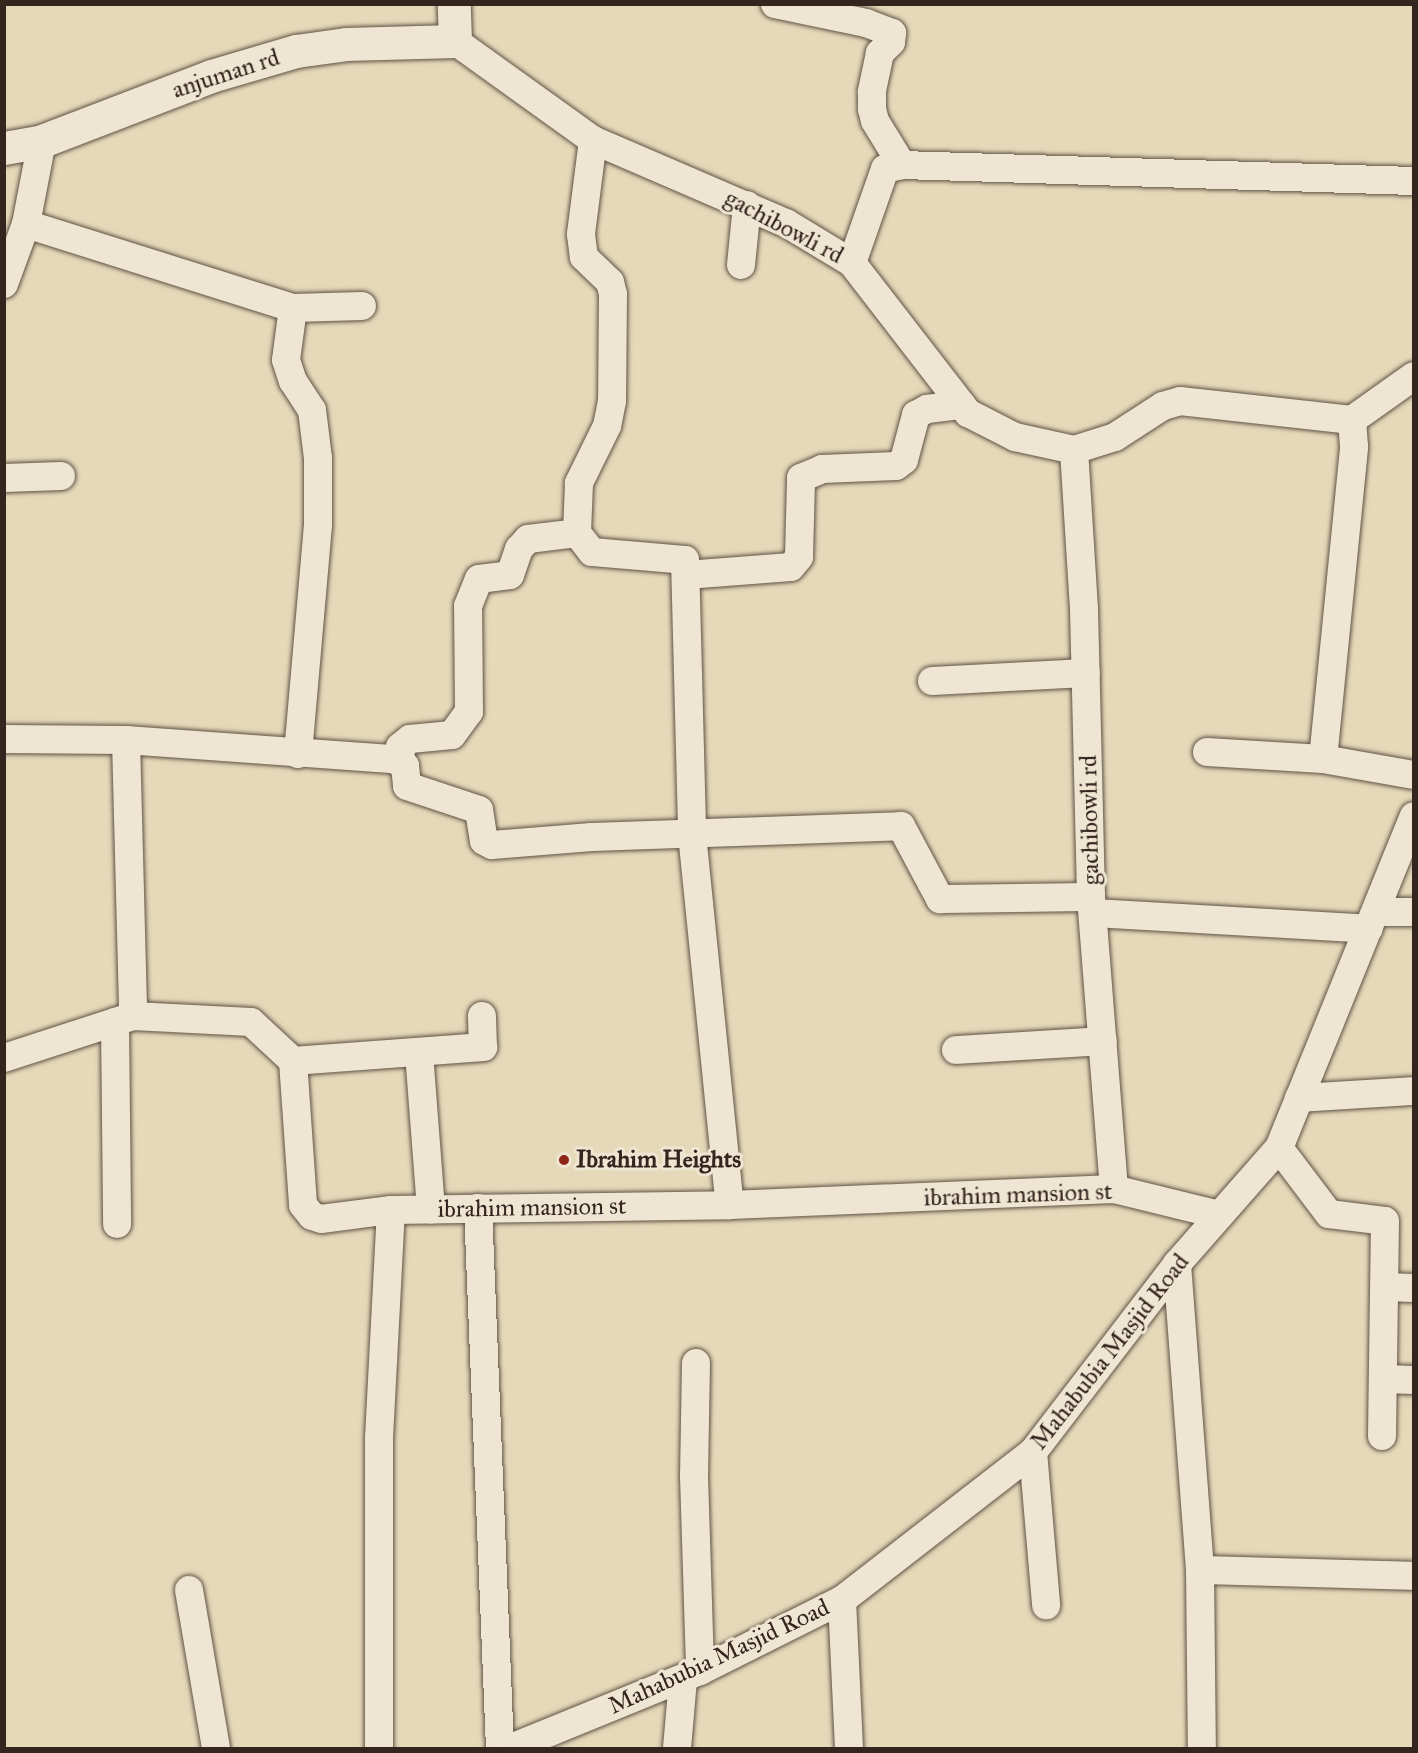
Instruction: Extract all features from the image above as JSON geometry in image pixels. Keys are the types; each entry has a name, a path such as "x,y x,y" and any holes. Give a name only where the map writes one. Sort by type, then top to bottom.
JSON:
{"street":[{"path":"454,4 455,41"},
{"path":"793,6 892,33 891,42 880,53 872,92 872,110 875,121 902,165"},
{"name":"gachibowli rd","path":"455,41 593,140 786,223 852,263 968,413 1015,437 1074,450 1086,673 1093,905 1114,1189"},
{"name":"anjuman rd","path":"4,148 42,141 211,76 296,51 346,44 455,41"},
{"path":"593,140 581,234 584,258 610,282 613,294 612,401 607,426 579,483 578,533 592,552 686,560 692,834 730,1205"},
{"path":"4,284 26,224 42,141"},
{"path":"852,263 885,169 902,165 1413,182"},
{"path":"741,265 747,205"},
{"path":"26,224 293,308 362,306"},
{"path":"293,308 286,360 293,381 312,410 318,458 318,525 298,754"},
{"path":"1074,450 1115,437 1163,406 1180,401 1352,420 1413,376"},
{"path":"686,574 791,567 799,557 801,478 822,469 884,469 896,466 904,460 916,415 927,409 962,405"},
{"path":"1323,759 1354,447 1352,420"},
{"path":"4,478 61,476"},
{"path":"578,533 528,539 519,549 510,575 479,579 468,606 469,712 452,735 410,739 400,747 407,786 479,810 487,845 901,826 939,900 1093,905 1373,921 1413,912"},
{"path":"932,681 1086,673"},
{"path":"4,739 126,740 401,761"},
{"path":"117,1224 124,1019 126,740"},
{"path":"1207,752 1323,759 1413,775"},
{"name":"Mahabubia Masjid Road","path":"510,1749 692,1675 842,1600 1034,1452 1176,1264 1279,1148 1373,921 1413,816"},
{"path":"4,1058 124,1019 251,1022 293,1061 418,1053 483,1047 482,1016"},
{"path":"956,1050 1103,1041"},
{"path":"418,1053 431,1210"},
{"name":"ibrahim mansion st","path":"293,1061 306,1211 321,1218 391,1210 730,1205 1114,1189 1220,1215"},
{"path":"1299,1098 1413,1091"},
{"path":"1279,1148 1329,1214 1384,1221 1382,1436"},
{"path":"478,1208 500,1749"},
{"path":"379,1749 379,1438 391,1210"},
{"path":"1176,1264 1200,1570 1202,1749"},
{"path":"1385,1287 1413,1288"},
{"path":"677,1749 692,1675 696,1362"},
{"path":"1384,1379 1413,1380"},
{"path":"1034,1452 1046,1605"},
{"path":"1200,1570 1413,1576"},
{"path":"189,1590 216,1749"},
{"path":"842,1600 849,1749"}],"place":[{"name":"Ibrahim Heights","path":"564,1160"}]}
